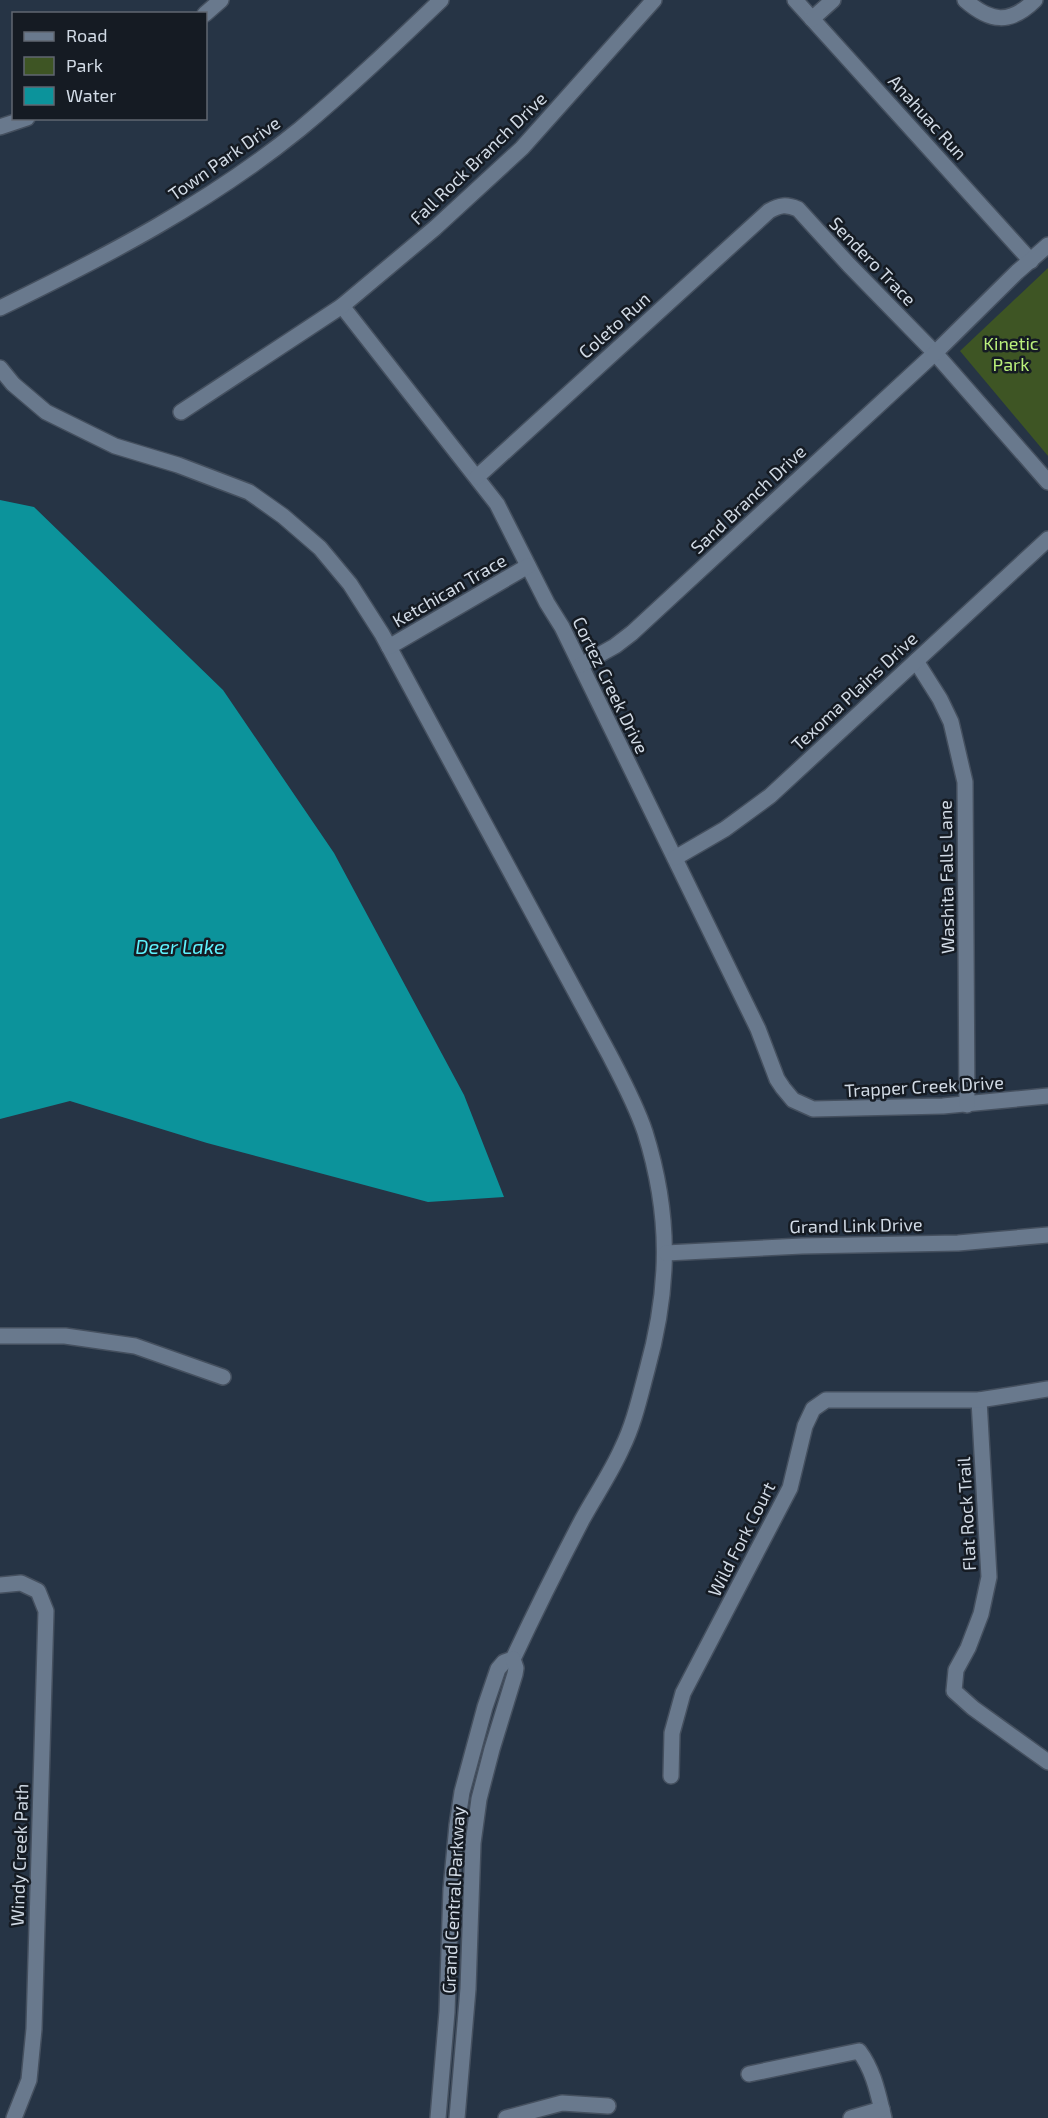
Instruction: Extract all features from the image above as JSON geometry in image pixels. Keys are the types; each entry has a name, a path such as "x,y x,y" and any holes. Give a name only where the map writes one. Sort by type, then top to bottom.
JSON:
{"street":[{"path":"207,12 221,0"},
{"name":"Town Park Drive","path":"0,308 138,238 192,206 248,167 339,96 441,0"},
{"name":"Fall Rock Branch Drive","path":"181,412 342,306 435,228 522,148 654,0"},
{"name":"Anahuac Run","path":"795,0 1030,261"},
{"path":"812,19 833,0"},
{"path":"965,0 990,17 1009,17 1035,0"},
{"path":"0,127 21,120"},
{"name":"Sendero Trace","path":"779,205 798,209 849,265 936,353 1048,482"},
{"name":"Coleto Run","path":"477,477 769,211 779,205"},
{"name":"Sand Branch Drive","path":"580,665 615,646 632,633 936,353 1048,245"},
{"name":"Cortez Creek Drive","path":"342,306 497,504 580,665 675,858 758,1029 777,1079 788,1095 802,1105"},
{"path":"0,368 13,384 46,412 115,446 178,465 249,492 283,516 320,548 350,584 389,647 563,968 630,1096 644,1131 657,1177 666,1253 658,1329 637,1407 623,1447 561,1560 513,1659"},
{"name":"Texoma Plains Drive","path":"675,858 725,829 770,796 1048,539"},
{"name":"Ketchican Trace","path":"389,647 528,566"},
{"name":"Washita Falls Lane","path":"916,661 940,699 951,722 965,782 967,1105"},
{"name":"Trapper Creek Drive","path":"802,1105 824,1110 967,1105 1048,1096"},
{"name":"Grand Link Drive","path":"666,1253 802,1246 958,1243 1048,1235"},
{"path":"0,1336 65,1336 135,1346 223,1377"},
{"name":"Wild Fork Court","path":"671,1776 672,1733 683,1694 790,1488 805,1426 813,1409 826,1400 979,1400 1048,1389"},
{"name":"Flat Rock Trail","path":"979,1400 989,1577 981,1614 968,1648 956,1670 954,1691 1048,1762"},
{"name":"Windy Creek Path","path":"0,1585 21,1583 38,1591 46,1611 34,2029 29,2080 14,2118"},
{"name":"Grand Central Parkway","path":"438,2118 449,1973 451,1889 462,1792 485,1707 498,1669 504,1662 513,1659 515,1674 479,1799 473,1843 468,1989 457,2118"},
{"path":"749,2073 859,2051 867,2061 877,2084 883,2114 851,2118"},
{"path":"506,2118 562,2103 608,2106"}],"green space":[{"name":"Kinetic Park","path":"1048,268 1048,456 960,351"}],"water":[{"name":"Deer Lake","path":"0,500 34,507 223,690 334,853 464,1095 504,1197 428,1202 207,1143 70,1101 0,1119"}]}
